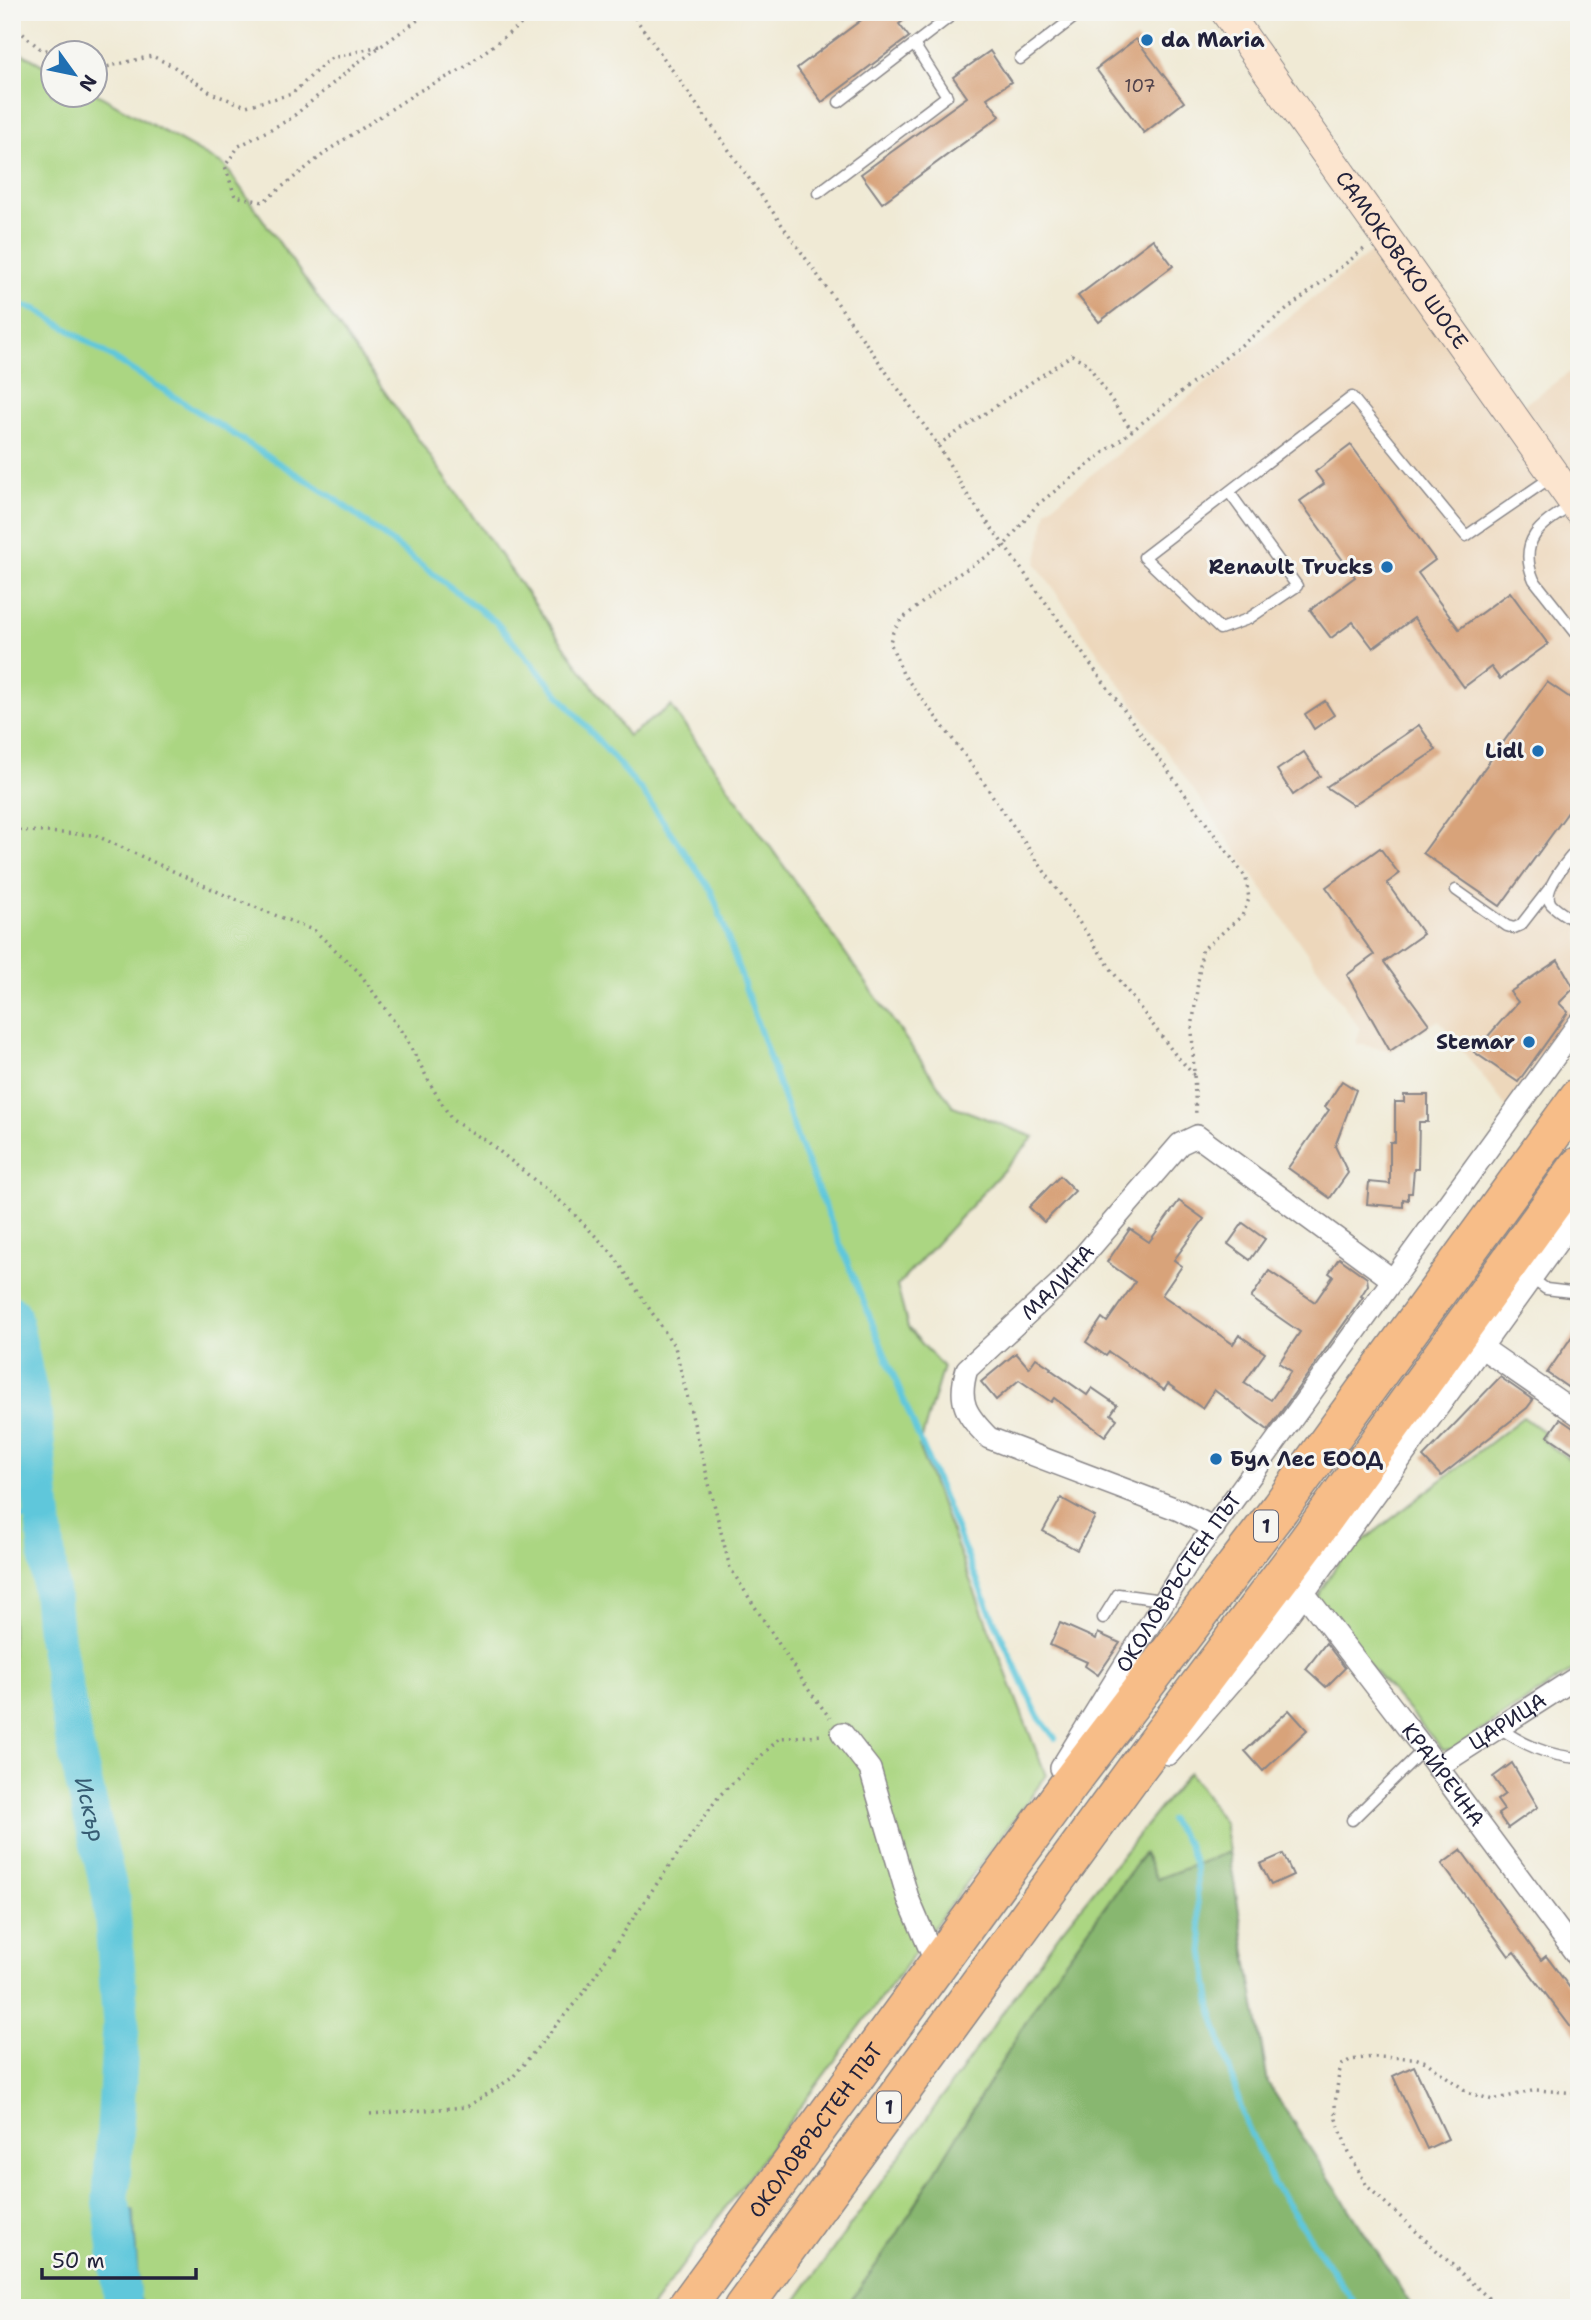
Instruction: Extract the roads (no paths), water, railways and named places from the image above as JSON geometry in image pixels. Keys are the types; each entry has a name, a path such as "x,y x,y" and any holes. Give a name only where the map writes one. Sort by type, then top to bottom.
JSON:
{"highway":[{"name":"ОКОЛОВРЪСТЕН ПЪТ","path":"685,2308 1070,1783 1280,1508 1579,1097"},
{"name":"1","path":"743,2308 1036,1906 1307,1542 1579,1166"}],"main road":[{"name":"САМОКОВСКО ШОСЕ","path":"1226,12 1577,508"}],"street":[{"name":"ОКОЛОВРЪСТЕН ПЪТ","path":"942,1958 1189,1561 1579,1023"},
{"name":"МАЛИНА","path":"1214,1528 1180,1510 989,1437 971,1419 964,1403 962,1386 967,1369 1059,1284 1180,1144 1196,1136 1393,1280"},
{"path":"1036,1906 1280,1626 1579,1212"},
{"path":"1481,1347 1579,1415"},
{"name":"КРАЙРЕЧНА","path":"1304,1593 1579,1958"},
{"name":"ЦАРИЦА","path":"1437,1767 1579,1676"},
{"path":"842,1733 870,1769 908,1898 942,1958"}],"lane":[{"path":"839,102 956,12"},
{"path":"1020,59 1081,12"},
{"path":"818,193 947,96 915,46"},
{"path":"1228,492 1297,586 1248,619 1220,629 1144,557 1228,492 1352,397 1466,536 1553,476"},
{"path":"1577,508 1545,522 1536,531 1528,558 1534,580 1579,636"},
{"path":"1456,890 1507,926 1514,928 1521,925 1579,847"},
{"path":"1549,889 1551,904 1579,924"},
{"path":"1531,1278 1546,1289 1579,1293"},
{"path":"1103,1618 1118,1594 1162,1601 1167,1597"},
{"path":"1498,1727 1521,1744 1539,1751 1579,1758"},
{"path":"1352,1820 1424,1749"}],"water":[{"path":"99,2196 133,2210 139,2297 146,2308 108,2308"}],"waterway":[{"path":"12,303 36,309 334,498 496,622 642,791 712,892 799,1143 985,1600 1038,1716 1055,1738"},
{"name":"Искър","path":"12,1314 33,1411 54,1627 75,1746 111,1897 121,2025 111,2198 123,2308"},
{"path":"12,1519 43,1515"},
{"path":"1170,1820 1188,1844 1196,1869 1198,1910 1212,2011 1244,2118 1273,2183 1358,2308"}],"place":[{"name":"da Maria","path":"1147,40"},
{"name":"Renault Trucks","path":"1387,567"},
{"name":"Lidl","path":"1538,751"},
{"name":"Stemar","path":"1529,1042"},
{"name":"Бул Лес ЕООД","path":"1216,1459"}]}
